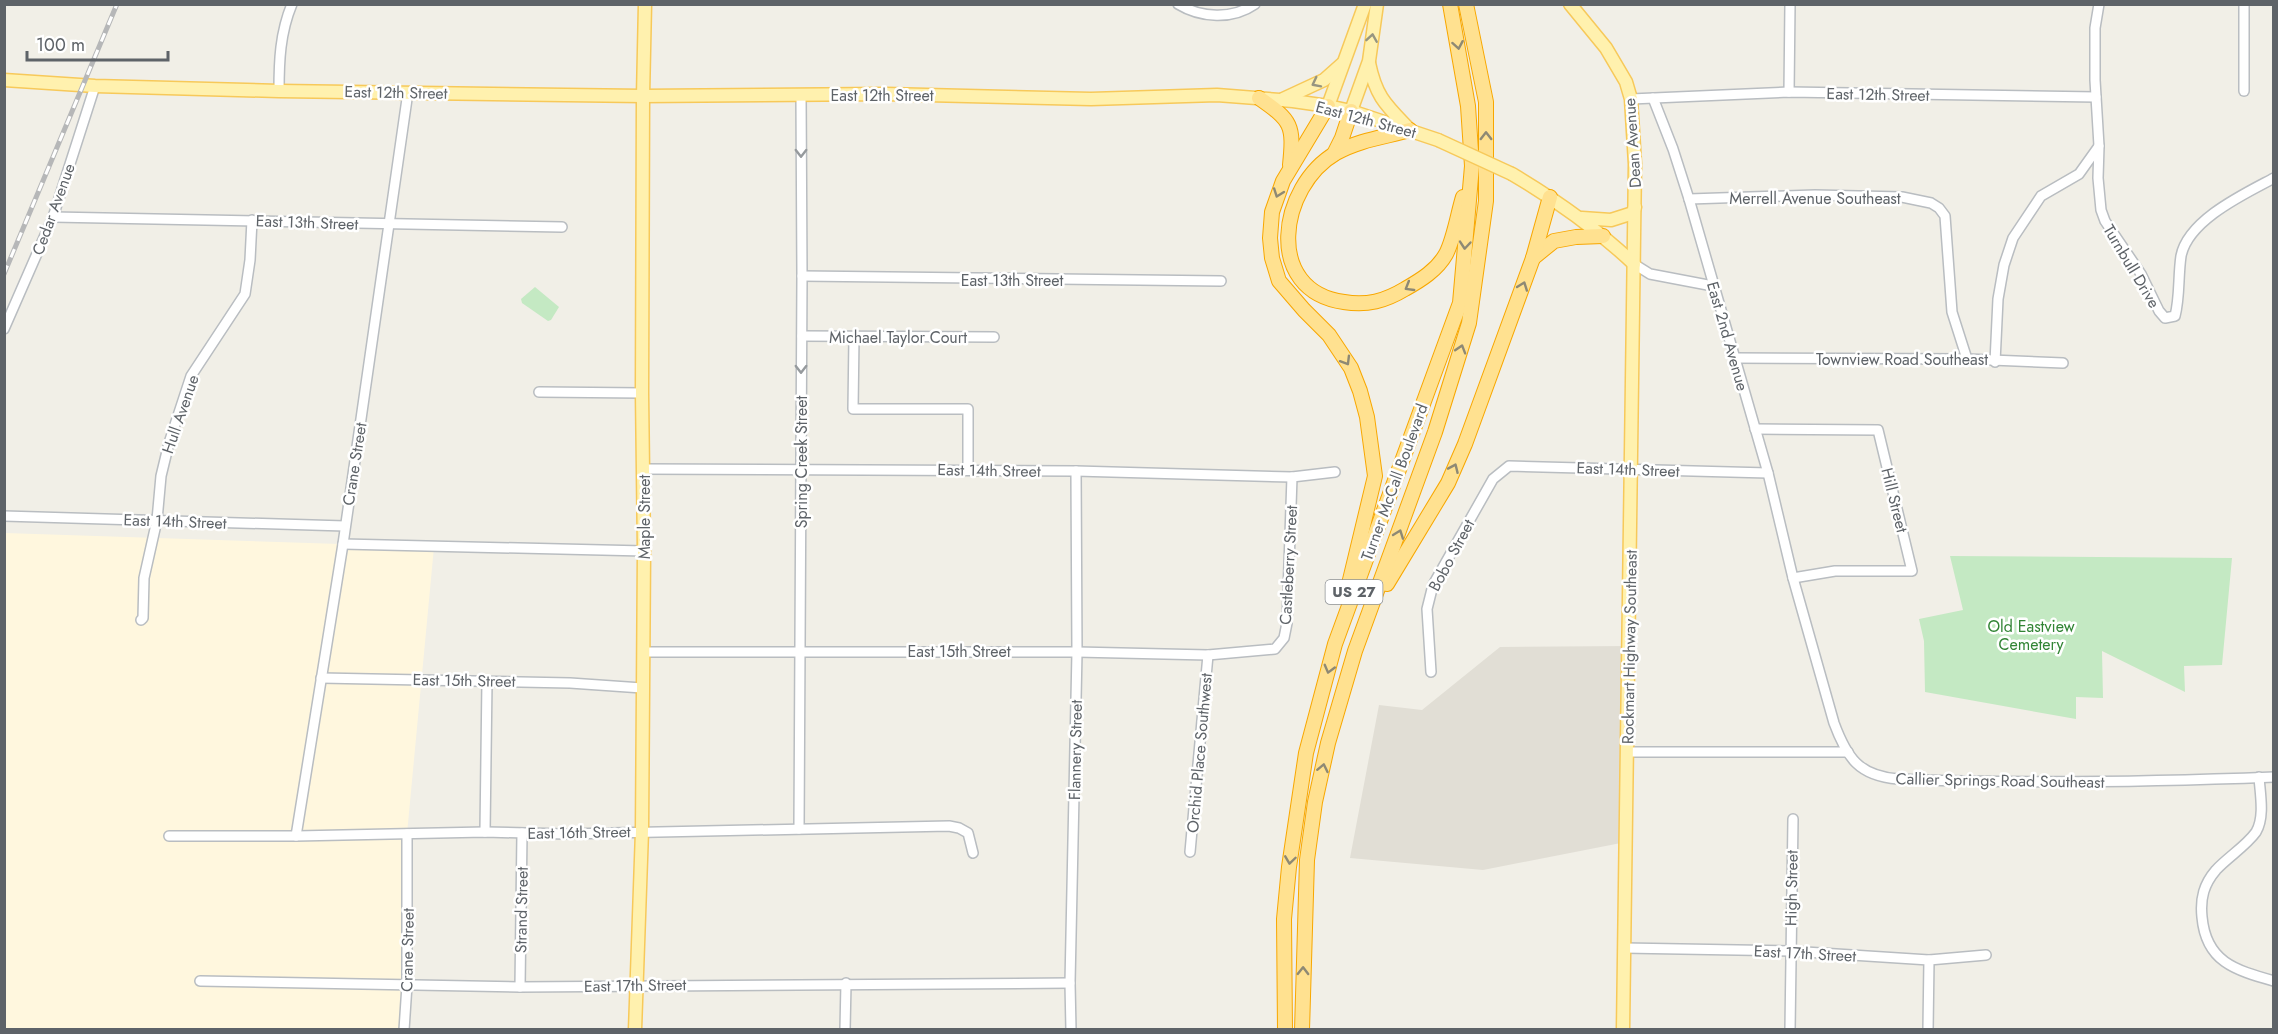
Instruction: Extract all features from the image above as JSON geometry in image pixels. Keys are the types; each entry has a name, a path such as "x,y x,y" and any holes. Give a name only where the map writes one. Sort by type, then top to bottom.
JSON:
{"highway":[{"name":"Turner McCall Boulevard","path":"1285,1029 1284,919 1289,867 1306,753 1335,644 1460,303 1472,166 1468,106 1450,4"},
{"name":"Turner McCall Boulevard","path":"1302,1029 1307,860 1315,802 1328,743 1355,651 1435,432 1469,322 1486,201 1486,102 1466,4"},
{"path":"1259,98 1282,114 1287,121 1292,140 1290,169"},
{"path":"1328,106 1283,181 1272,212 1270,238 1275,269 1280,281 1329,335 1351,368 1367,417 1375,476 1335,644"},
{"path":"1334,154 1351,111"},
{"path":"1410,130 1355,143 1334,154 1306,181 1289,215 1288,242 1294,269 1305,286 1316,295 1335,301 1358,304 1378,302 1433,271 1447,253 1472,166"},
{"path":"1372,609 1448,483 1465,444 1533,258 1550,197"},
{"path":"1533,258 1554,241 1603,236"}],"main road":[{"name":"Maple Street","path":"635,1029 642,831 645,4"},
{"path":"1328,106 1365,4"},
{"path":"1351,111 1369,61 1377,4"},
{"name":"Dean Avenue","path":"1570,4 1606,48 1626,82 1631,99 1635,164 1634,264"},
{"path":"1283,100 1324,80 1345,61"},
{"path":"1369,61 1374,85 1381,99 1410,130"},
{"name":"East 12th Street","path":"4,80 95,86 279,92 1091,99 1217,95 1283,100 1351,111 1410,130 1438,140 1512,174 1550,197 1603,236 1634,264"},
{"path":"1577,217 1611,220 1633,213 1635,207"},
{"name":"Rockmart Highway Southeast","path":"1623,1029 1634,264"}],"street":[{"path":"279,92 280,47 285,21 292,4"},
{"path":"1178,4 1189,11 1209,15 1240,12 1255,4"},
{"path":"1789,92 1790,4"},
{"path":"2096,97 2095,27 2099,4"},
{"path":"2244,4 2244,91"},
{"name":"Cedar Avenue","path":"4,329 53,217 95,86"},
{"name":"Crane Street","path":"296,836 343,544 408,92"},
{"name":"East 12th Street","path":"1631,99 1789,92 2096,97"},
{"name":"Spring Creek Street","path":"799,829 801,95"},
{"name":"Turnbull Drive","path":"2096,97 2099,146 2098,194 2105,221 2135,264 2159,311 2165,318 2175,316 2182,253 2192,235 2208,217 2240,196 2274,178"},
{"name":"East 2nd Avenue","path":"1653,98 1673,148 1736,358 1768,473 1793,578"},
{"name":"Townview Road Southeast","path":"1736,358 1967,359 1995,362 1998,299 2004,265 2013,238 2041,196 2079,174 2099,146"},
{"name":"Merrell Avenue Southeast","path":"1689,199 1815,195 1902,197 1931,203 1945,216 1952,312 1967,359"},
{"name":"East 13th Street","path":"53,217 562,227"},
{"name":"Hull Avenue","path":"141,620 144,579 157,520 161,476 184,393 191,376 210,345 245,294 252,220"},
{"name":"East 12th Street","path":"1634,264 1650,274 1713,286"},
{"name":"East 13th Street","path":"802,276 1221,281"},
{"name":"Michael Taylor Court","path":"802,336 994,337"},
{"path":"854,337 853,409 968,409 968,470"},
{"path":"1995,362 2063,363"},
{"path":"539,392 642,393"},
{"name":"Hill Street","path":"1755,429 1878,430 1912,570 1835,571 1793,578"},
{"name":"East 14th Street","path":"1493,479 1503,470 1515,464 1632,470 1768,473"},
{"name":"East 14th Street","path":"644,469 1076,471 1292,477 1335,472"},
{"name":"Flannery Street","path":"1071,1029 1077,651 1076,471"},
{"name":"Castleberry Street","path":"1275,650 1284,638 1287,623 1292,477"},
{"name":"Bobo Street","path":"1431,672 1428,598 1432,585 1493,479"},
{"name":"East 14th Street","path":"4,516 345,526"},
{"path":"343,544 644,551"},
{"name":"Callier Springs Road Southeast","path":"1793,578 1834,723 1848,752 1866,772 1882,778 1898,779 2073,782 2274,777"},
{"name":"East 15th Street","path":"643,651 1077,651 1208,655 1275,650"},
{"name":"Orchid Place Southwest","path":"1190,852 1208,655"},
{"name":"East 15th Street","path":"321,678 487,681 642,688"},
{"path":"485,832 487,681"},
{"path":"1627,752 1848,752"},
{"path":"2259,777 2260,816 2256,831 2216,870 2204,888 2201,906 2204,933 2210,948 2226,963 2239,971 2274,981"},
{"name":"High Street","path":"1790,1029 1793,819"},
{"name":"East 16th Street","path":"169,836 959,828 968,834 974,853"},
{"name":"Strand Street","path":"520,987 522,833"},
{"name":"Crane Street","path":"405,1029 407,834"},
{"name":"East 17th Street","path":"1624,948 1790,951 1929,960 1986,956"},
{"path":"1928,1029 1929,960"},
{"name":"East 17th Street","path":"200,981 520,987 636,984 1070,983"},
{"path":"846,983 846,1029"}],"shaded area":[{"path":"5,533 434,547 407,834 401,1029 5,1030"},
{"path":"1629,646 1626,842 1483,870 1350,858 1379,705 1422,710 1500,647"}],"green space":[{"path":"535,287 559,307 551,320 548,321 522,303 521,299"},
{"name":"Old Eastview Cemetery","path":"1950,556 2232,558 2222,665 2184,666 2185,692 2102,651 2103,698 2076,697 2076,719 1925,692 1924,641 1919,619 1963,610"}],"railway":[{"path":"4,274 117,4"}]}
